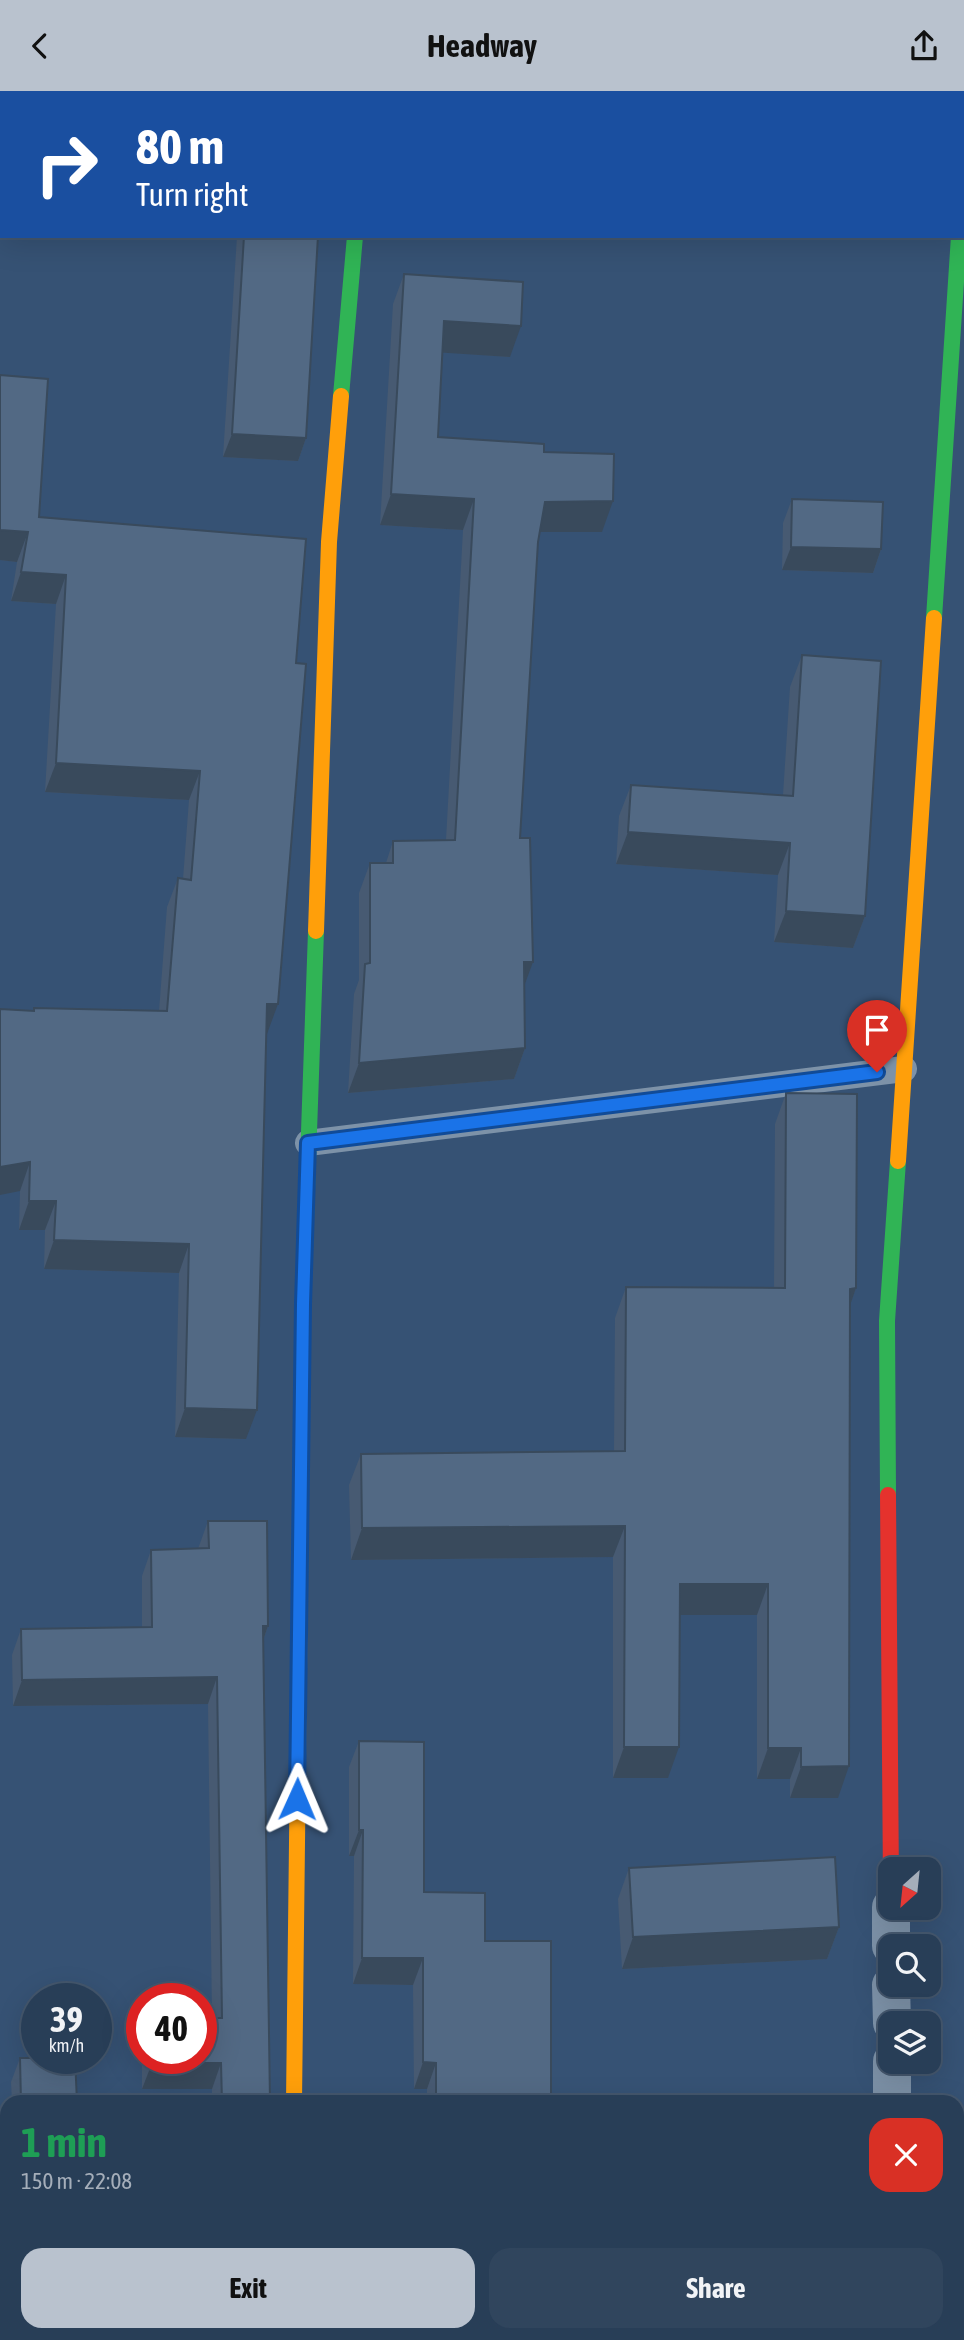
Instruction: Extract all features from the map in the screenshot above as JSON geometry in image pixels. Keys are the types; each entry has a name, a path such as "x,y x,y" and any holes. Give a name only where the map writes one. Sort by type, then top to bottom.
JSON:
{"street":[{"path":"294,2095 303,1304 308,1143 329,542 355,238"},
{"path":"891,1857 887,1321 960,238"},
{"path":"892,2074 892,2095"}],"lane":[{"path":"308,1143 904,1069"}],"building":[{"path":"244,238 318,238 306,438 232,434"},
{"path":"404,274 523,282 521,326 444,321 438,437 544,444 544,452 614,454 613,501 545,502 538,542 520,838 530,838 533,962 524,962 525,1048 359,1063 365,964 370,963 370,863 393,863 393,841 455,840 474,499 391,494"},
{"path":"0,375 48,379 39,517 306,539 296,663 306,664 278,1004 267,1004 257,1410 185,1408 189,1244 54,1240 56,1201 29,1201 30,1162 0,1167 0,1009 167,1011 178,878 191,880 200,771 56,763 66,575 21,572 28,532 0,530"},
{"path":"792,499 883,502 881,549 791,547"},
{"path":"802,655 881,661 865,916 786,911 790,843 628,832 631,785 793,796"},
{"path":"786,1093 857,1094 856,1288 850,1289 849,1766 801,1767 801,1748 768,1748 768,1584 680,1584 679,1747 624,1747 625,1526 362,1528 361,1454 625,1451 626,1287 785,1288"},
{"path":"208,1521 267,1521 268,1626 263,1626 270,2095 222,2095 221,2063 217,2063 217,2018 222,2018 217,1677 22,1680 21,1629 152,1627 151,1550 209,1548"},
{"path":"359,1741 424,1742 424,1892 485,1893 485,1941 551,1941 551,2095 436,2095 436,2063 423,2062 423,1958 362,1958 363,1830 359,1830"},
{"path":"835,1857 839,1927 633,1937 629,1868"},
{"path":"20,2058 21,2074 76,2074 77,2095 21,2095"}],"traffic: fast":[{"path":"341,396 355,238"},
{"path":"934,618 959,238"},
{"path":"300,1583 303,1304 316,931"},
{"path":"888,1495 887,1321 898,1161"}],"traffic: slow":[{"path":"316,931 329,542 341,396"},
{"path":"898,1161 934,618"},
{"path":"294,2095 300,1583"}],"traffic: jam":[{"path":"888,1495 891,1857"}],"route":[{"path":"297,1799 303,1304 308,1143 877,1072"}]}
